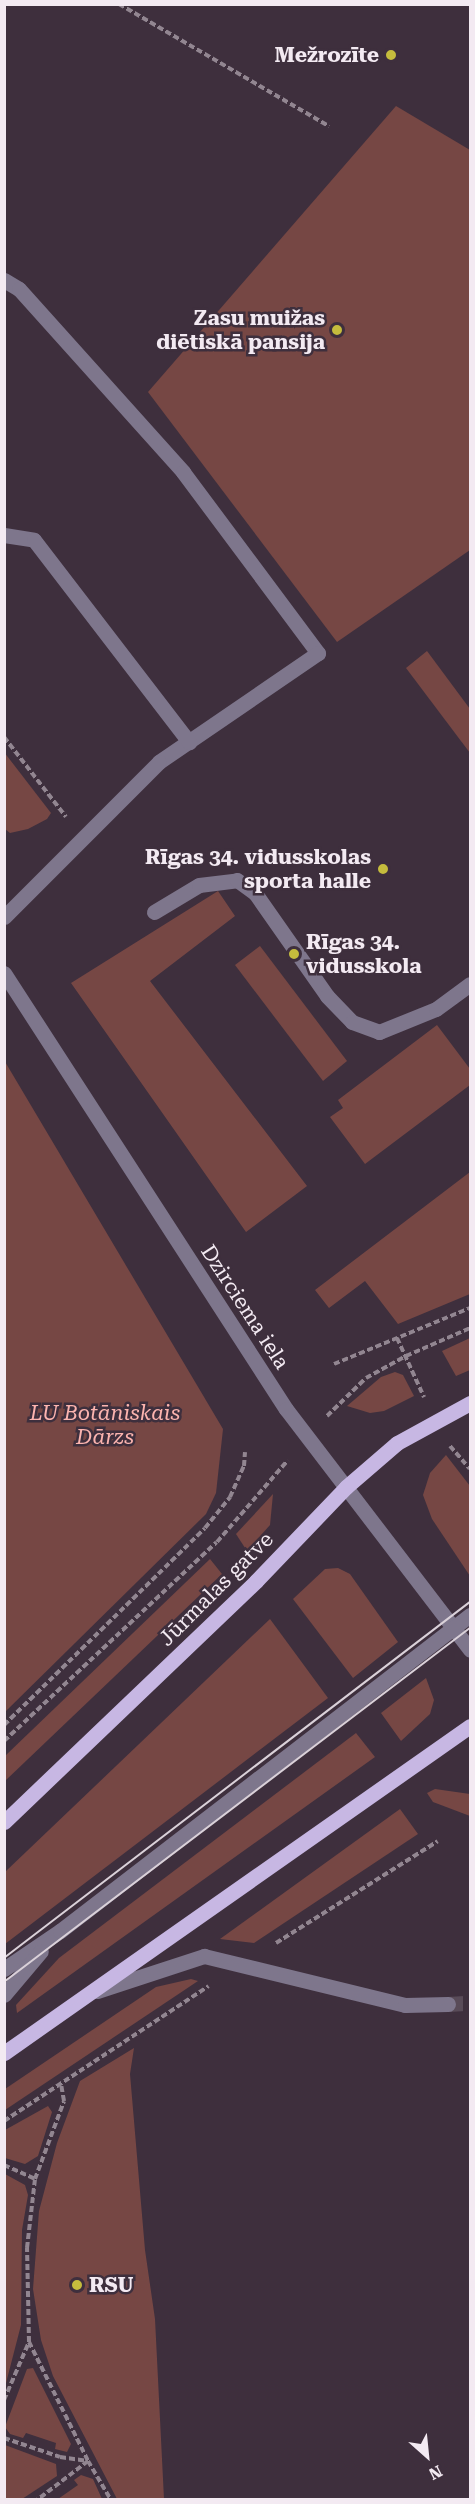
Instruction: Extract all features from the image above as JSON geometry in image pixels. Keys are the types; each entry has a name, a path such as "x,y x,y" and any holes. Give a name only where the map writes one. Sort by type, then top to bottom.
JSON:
{"main road":[{"name":"Jūrmalas gatve","path":"4,1822 256,1581 346,1487 397,1443 471,1403"},
{"path":"4,2053 97,1991 471,1726"}],"street":[{"path":"4,280 19,289 183,472 318,653 159,762 4,917"},
{"path":"4,535 34,540 189,742"},
{"path":"154,912 199,885 237,880 255,893 327,996 352,1022 379,1032 436,1009 471,984"},
{"name":"Dzirciema iela","path":"4,972 286,1409 471,1650"},
{"path":"4,1969 60,1931 471,1615"},
{"path":"4,1995 60,1931"},
{"path":"97,1991 204,1956 405,2005 447,2004"}],"path":[{"path":"119,4 329,126"},
{"path":"4,737 84,838"},
{"path":"334,1364 471,1308"},
{"path":"340,1400 366,1378 399,1359 471,1328"},
{"path":"4,1725 205,1527 230,1497 244,1466 245,1452"},
{"path":"4,1741 217,1542 269,1481"},
{"path":"61,2084 64,2101 35,2179 27,2248 30,2342 88,2461 111,2499"},
{"path":"4,2165 35,2179"},
{"path":"4,2400 30,2342"},
{"path":"4,2438 60,2457 88,2461"},
{"path":"37,2499 88,2461"}],"green space":[{"path":"396,106 470,150 470,550 337,642 148,392"},
{"path":"427,651 470,709 470,753 406,668"},
{"path":"4,752 51,813 47,819 28,829 10,833 5,829"},
{"path":"218,891 235,916 150,981 307,1186 246,1232 71,983"},
{"path":"260,946 347,1061 323,1081 235,965"},
{"path":"437,1025 470,1069 470,1085 365,1164 330,1117 343,1108 338,1100"},
{"name":"LU Botāniskais Dārzs","path":"4,1060 223,1429 216,1493 206,1514 5,1712"},
{"path":"470,1172 470,1294 398,1324 365,1281 329,1308 315,1290"},
{"path":"470,1338 470,1370 456,1376 442,1351"},
{"path":"395,1372 403,1375 414,1396 384,1411 370,1413 347,1406 381,1377"},
{"path":"446,1455 470,1486 470,1576 432,1519 423,1495 430,1473"},
{"path":"273,1494 270,1525 247,1551 236,1534"},
{"path":"210,1559 222,1574 5,1781 5,1756"},
{"path":"338,1568 350,1574 398,1642 353,1678 293,1599 325,1569"},
{"path":"270,1619 328,1698 5,1944 5,1872"},
{"path":"426,1678 434,1700 430,1714 401,1741 381,1713"},
{"path":"356,1733 375,1757 17,2013 16,2005 59,1958"},
{"path":"435,1789 470,1794 470,1816 433,1802 427,1793"},
{"path":"400,1809 418,1834 254,1943 220,1939"},
{"path":"191,1979 198,1981 5,2110 5,2089 156,1987"},
{"name":"RSU","path":"134,2048 130,2074 145,2250 155,2319 164,2499 117,2499 53,2376 41,2340 33,2289 39,2211 57,2143 80,2081"},
{"path":"48,2106 52,2112 38,2156 25,2164 5,2158 5,2130"},
{"path":"5,2174 25,2185 28,2195 22,2230 21,2325 5,2387"},
{"path":"33,2368 71,2444 67,2452 55,2449 56,2443 26,2433 23,2438 10,2434 5,2427 27,2369"},
{"path":"5,2445 56,2464 57,2476 22,2499 5,2499"},
{"path":"81,2475 93,2479 102,2499 58,2499 78,2485 74,2480"}],"tunnel":[{"path":"448,2004 470,2003"}],"tram line":[{"path":"4,1958 470,1602"},
{"path":"4,1982 470,1628"}],"place":[{"name":"Mežrozīte","path":"391,55"},
{"name":"Zasu muižas diētiskā pansija","path":"337,330"},
{"name":"Rīgas 34. vidusskolas sporta halle","path":"383,869"},
{"name":"Rīgas 34. vidusskola","path":"294,954"},
{"name":"RSU","path":"77,2285"}]}
